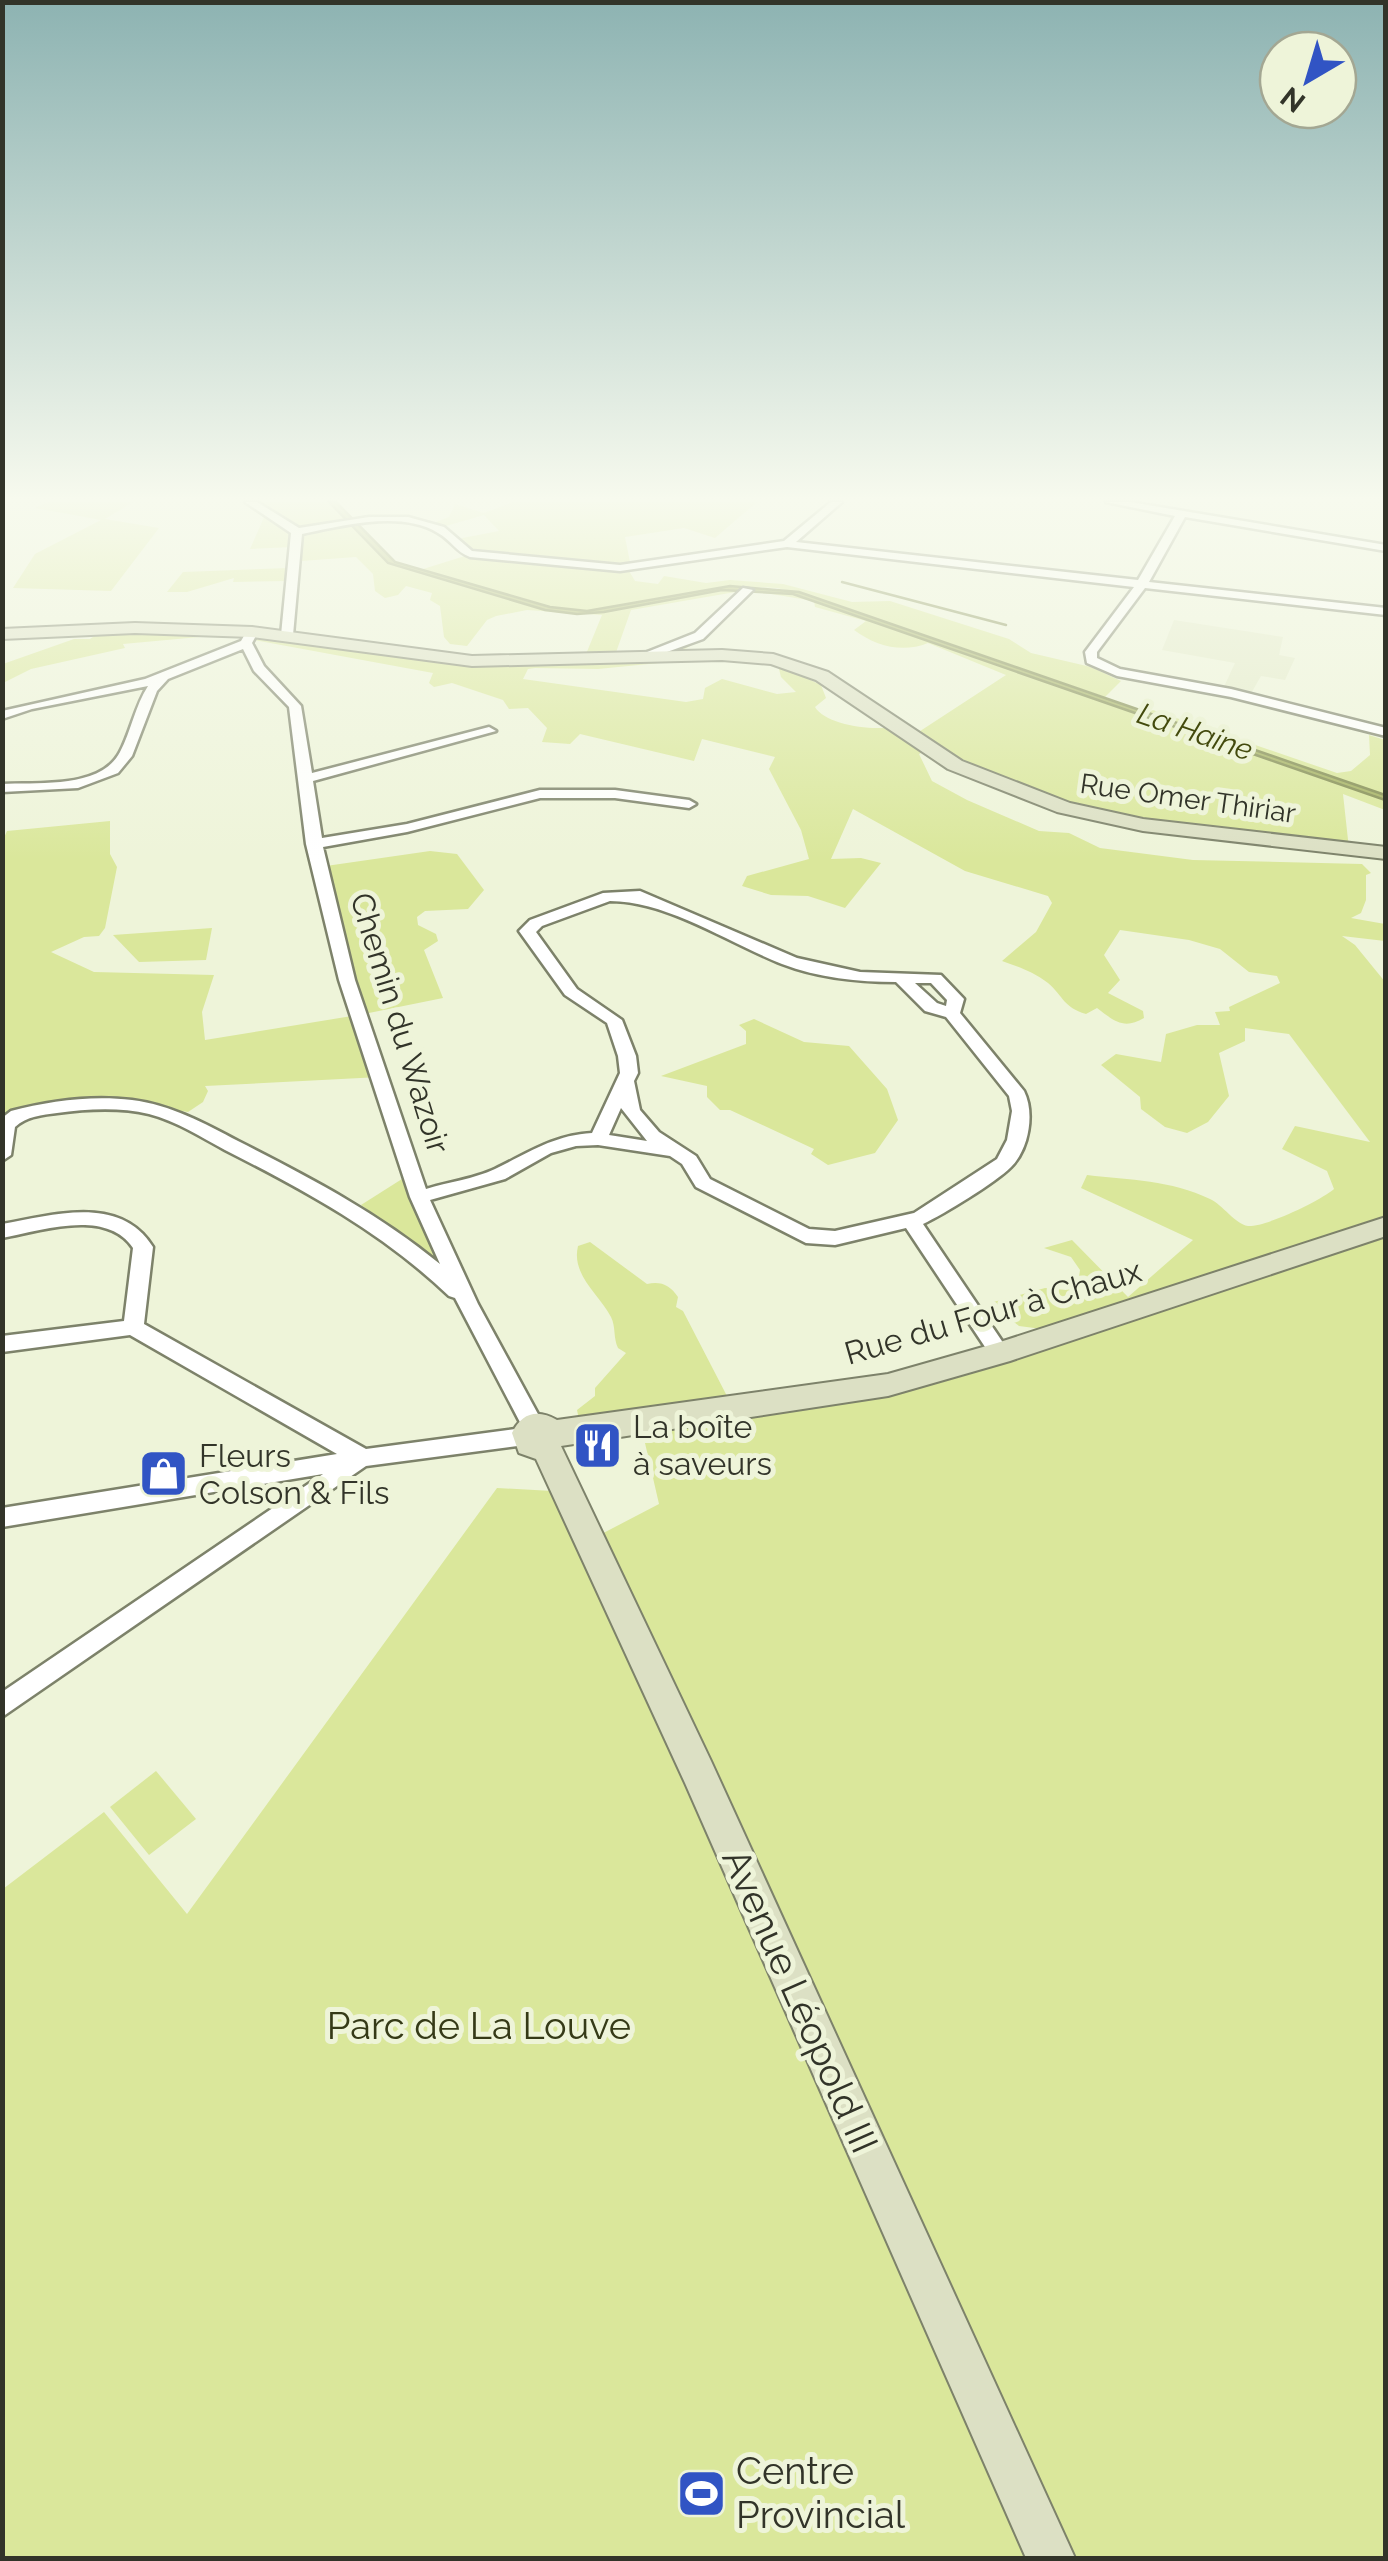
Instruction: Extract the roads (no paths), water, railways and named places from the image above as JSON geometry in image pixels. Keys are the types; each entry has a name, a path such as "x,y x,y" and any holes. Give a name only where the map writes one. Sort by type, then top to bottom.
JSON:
{"street":[{"path":"286,635 288,622"},
{"path":"638,658 699,636 714,622"},
{"path":"1114,622 1091,652 1091,660 1117,672 1252,698 1386,732"},
{"name":"Rue Omer Thiriar","path":"2,634 135,628 249,638 286,635 462,661 742,656 797,665 822,676 955,766 1082,814 1143,825 1386,853"},
{"path":"2,716 29,706 162,678 249,638"},
{"name":"Chemin du Wazoir","path":"249,638 258,668 296,706 313,844 347,980 419,1197 468,1304 539,1435"},
{"path":"2,788 78,784 113,770 126,756 151,690 162,678"},
{"path":"304,779 489,731"},
{"path":"313,844 420,825 540,794 615,794 689,804"},
{"path":"598,1139 630,1073 627,1056 614,1020 566,987 527,931 536,923 608,896 640,896 792,962 846,974 928,977 940,981 956,999 952,1013"},
{"path":"626,1082 631,1112 653,1136 689,1160 710,1188 806,1236 835,1238 926,1215 1004,1164 1013,1152 1021,1100 952,1013 930,1006 902,979"},
{"path":"2,1155 6,1125 16,1115 117,1104 160,1112 245,1152 339,1204 423,1262 468,1304"},
{"path":"419,1197 505,1172 552,1145 598,1139 676,1151"},
{"path":"2,1230 96,1218 124,1227 143,1247 134,1327"},
{"path":"911,1220 1000,1353"},
{"name":"Rue du Four à Chaux","path":"539,1435 888,1386 1386,1226"},
{"path":"2,1344 134,1327 363,1458"},
{"path":"2,1518 363,1458 539,1435"},
{"name":"Avenue Léopold III","path":"539,1435 698,1773 1051,2558"},
{"path":"2,1706 363,1458"}],"water":[{"name":"La Haine","path":"872,622 884,622 1385,795 1385,800"}],"waterway":[{"path":"993,622 1006,625"}],"place":[{"name":"La boîte à saveurs","path":"598,1445"},
{"name":"Fleurs Colson & Fils","path":"164,1474"},
{"name":"Centre Provincial","path":"701,2493"}],"park label":[{"name":"Parc de La Louve","path":"479,2026"}]}
